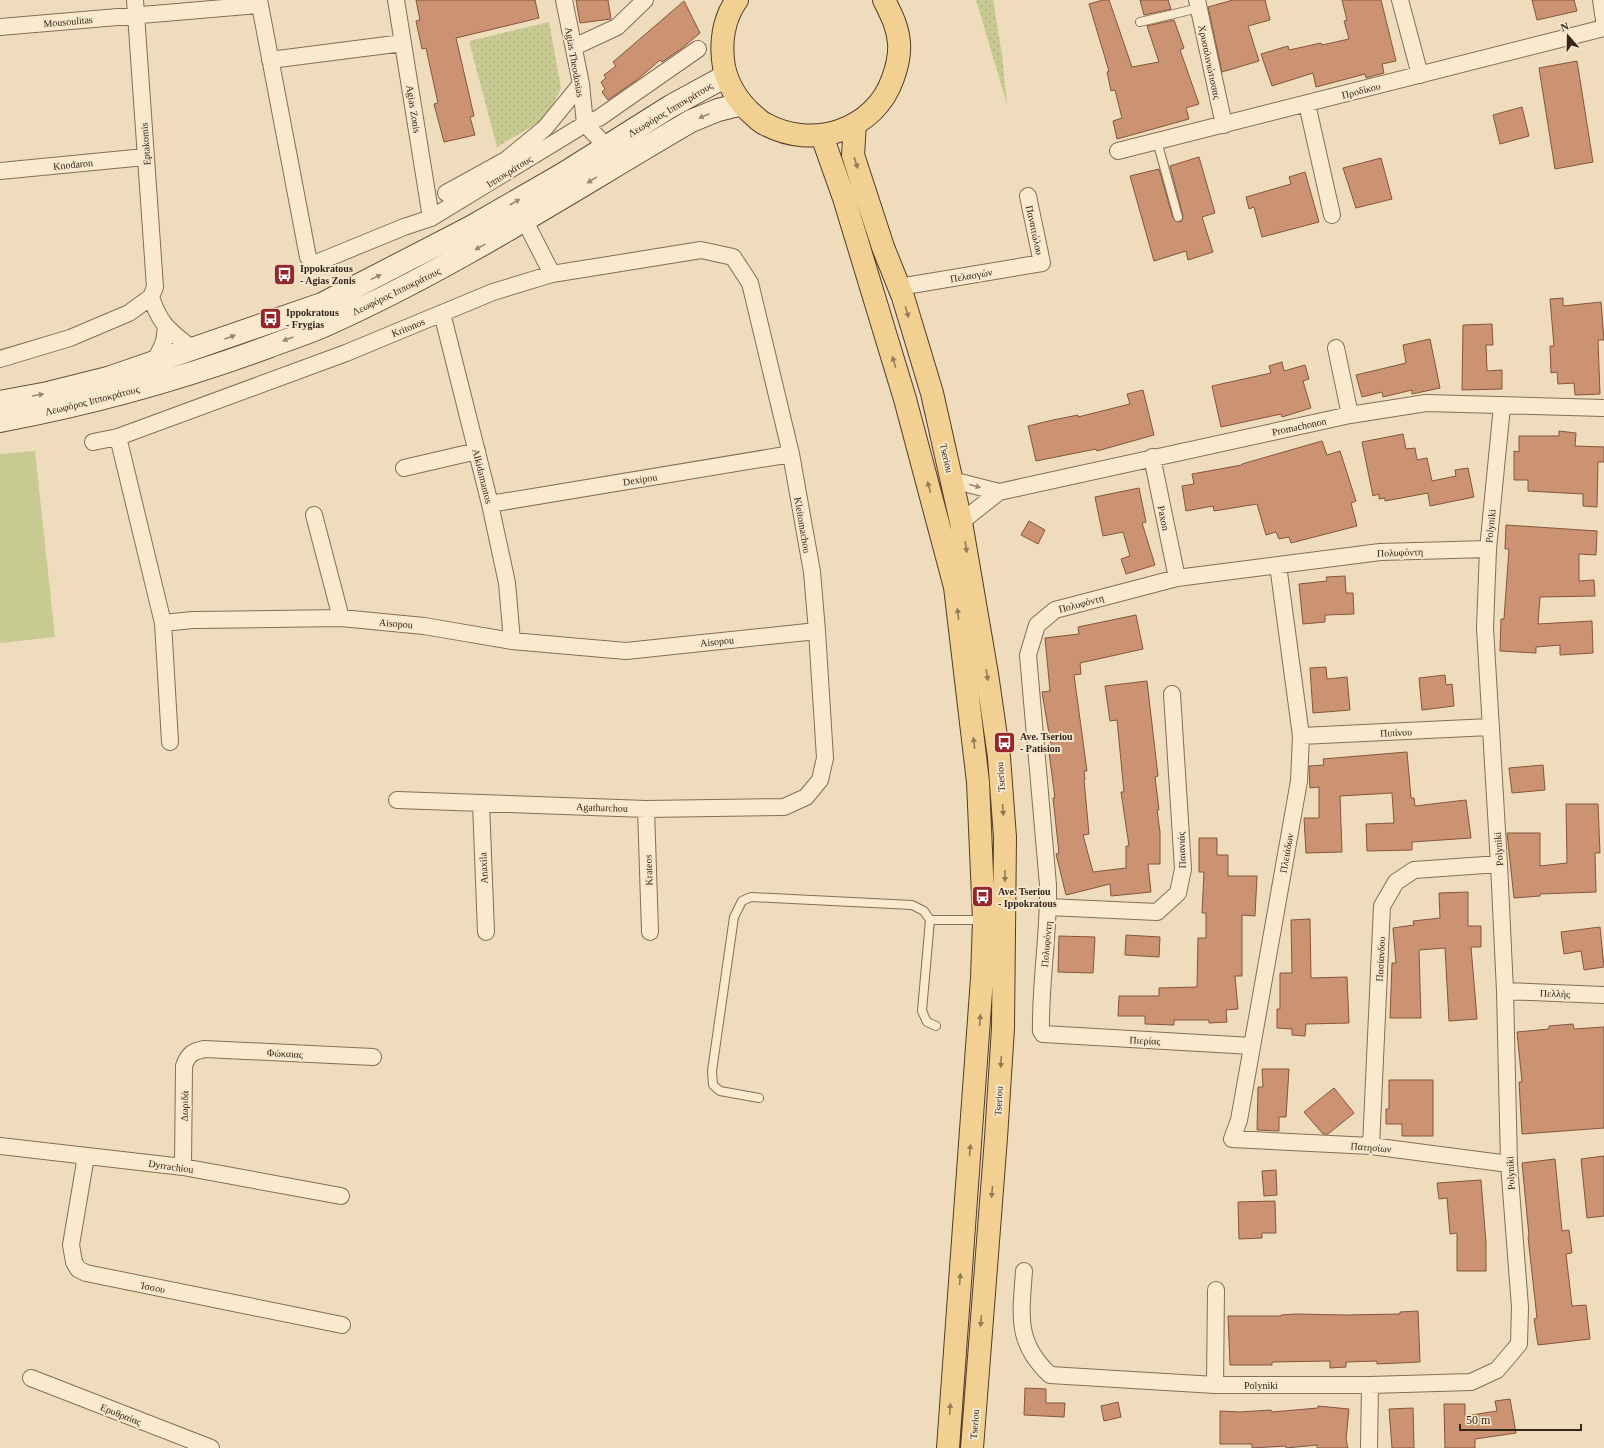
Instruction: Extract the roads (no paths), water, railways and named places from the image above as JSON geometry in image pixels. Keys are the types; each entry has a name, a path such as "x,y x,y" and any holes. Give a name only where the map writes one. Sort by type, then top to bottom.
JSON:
{"main road":[{"path":"737,0 732,6 724,28 722,52 726,76 732,91 742,104 764,124 792,135 822,136 839,132 855,124 877,107 890,88 897,66 899,43 895,21 888,2"},
{"name":"Λεωφόρος Ιπποκράτους","path":"0,402 48,394 108,378 193,350 322,304 471,227 607,147 671,106 726,76"},
{"name":"Λεωφόρος Ιπποκράτους","path":"0,421 50,412 211,368 328,324 442,268 525,221 691,121 718,110 742,104"},
{"name":"Tseriou","path":"855,124 853,155 883,247 899,287 932,393 962,522 998,750 1005,837 1002,1043 972,1448"},
{"path":"822,136 844,198 903,392 955,587 978,782 984,920 982,978 948,1448"}],"street":[{"name":"Agias Zonis","path":"396,0 431,218"},
{"name":"Agias Theodosias","path":"564,0 581,84 585,124"},
{"path":"574,47 617,27 645,0"},
{"path":"1400,0 1420,75"},
{"path":"1601,0 1604,20"},
{"path":"259,3 270,60 403,43"},
{"name":"Mousoulitas","path":"0,27 136,8 259,3"},
{"name":"Χρυσαλινιώτισσας","path":"1198,4 1224,125"},
{"name":"Eptakomis","path":"136,8 153,292 157,316 166,327 193,350"},
{"name":"Προδίκου","path":"1118,151 1604,28"},
{"name":"Ιπποκράτους","path":"270,60 308,257 311,261 316,262 404,227 431,218 585,124 599,118 698,49"},
{"path":"446,193 506,160 545,128 581,84"},
{"path":"1307,104 1332,215"},
{"path":"585,124 607,147"},
{"name":"Knodaron","path":"0,171 145,157"},
{"name":"Παναιτώλου","path":"1028,196 1042,263"},
{"path":"525,221 552,274"},
{"name":"Kritonos","path":"93,442 118,437 346,352 493,292 552,274 701,250 733,257"},
{"name":"Kleitomachou","path":"733,257 750,283 791,454 812,572 824,758 820,780 806,797"},
{"name":"Πελασγών","path":"899,287 1042,263"},
{"path":"0,359 70,338 129,313 153,292"},
{"name":"Alkidamantos","path":"442,313 490,504 507,583 512,641"},
{"path":"154,363 164,342 166,327"},
{"path":"1336,348 1350,415"},
{"name":"Promachonon","path":"962,522 999,492 1152,457 1350,415 1426,403 1604,408"},
{"name":"Polyniki","path":"1024,1271 1022,1322 1026,1344 1036,1362 1050,1375 1215,1385 1370,1385 1471,1382 1497,1370 1519,1344 1520,1307 1509,1164 1505,991 1499,864 1485,628 1488,549 1502,406"},
{"path":"118,437 163,623 170,742"},
{"path":"404,468 477,451"},
{"name":"Dexipou","path":"490,504 791,454"},
{"name":"Paxon","path":"1152,457 1177,578"},
{"name":"Promachonon","path":"952,480 999,492"},
{"path":"314,515 341,618"},
{"name":"Πολυφόντη","path":"1040,1031 1040,1010 1048,907 1028,655 1037,625 1055,610 1177,578 1380,552 1488,549"},
{"name":"Πλειάδων","path":"1232,1139 1239,1120 1299,781 1301,736 1278,565"},
{"name":"Aisopou","path":"163,623 193,620 341,618 424,626 512,641 626,651 817,631"},
{"name":"Παιανιάς","path":"1048,907 1157,912 1178,893 1183,869 1172,694"},
{"name":"Πιπίνου","path":"1301,736 1490,727"},
{"name":"Agatharchou","path":"397,800 646,809 784,807 806,797"},
{"name":"Anaxila","path":"481,803 486,932"},
{"name":"Krateos","path":"646,809 650,932"},
{"name":"Πασίανδου","path":"1372,1146 1382,906 1396,882 1414,870 1499,864"},
{"name":"Πελλής","path":"1505,991 1604,995"},
{"name":"Πιερίας","path":"1040,1031 1043,1034 1252,1046"},
{"name":"Φώκαιας","path":"197,1050 205,1049 373,1057"},
{"name":"Δωριδά","path":"183,1167 184,1066 187,1058 197,1050"},
{"name":"Πατησίων","path":"1232,1139 1372,1146 1509,1164"},
{"name":"Dyrrachiou","path":"0,1146 183,1167 342,1196"},
{"name":"Ίσσου","path":"86,1156 71,1245 74,1262 78,1269 86,1273 342,1325"},
{"path":"1215,1385 1216,1290"},
{"name":"Ερυθραίας","path":"31,1378 212,1448"},
{"path":"1369,1448 1370,1385"}],"lane":[{"path":"1140,22 1198,4"},
{"path":"1157,141 1178,217"},
{"path":"759,1098 720,1091 713,1085 712,1078 734,917 742,901 750,897 912,905 924,911 930,920 922,1011 927,1022 936,1026"},
{"path":"930,920 984,920"}],"place":[{"name":"Ippokratous - Agias Zonis","path":"284,274"},
{"name":"Ippokratous - Frygias","path":"271,318"},
{"name":"Ave. Tseriou - Patision","path":"1005,742"},
{"name":"Ave. Tseriou - Ippokratous","path":"983,897"}]}
